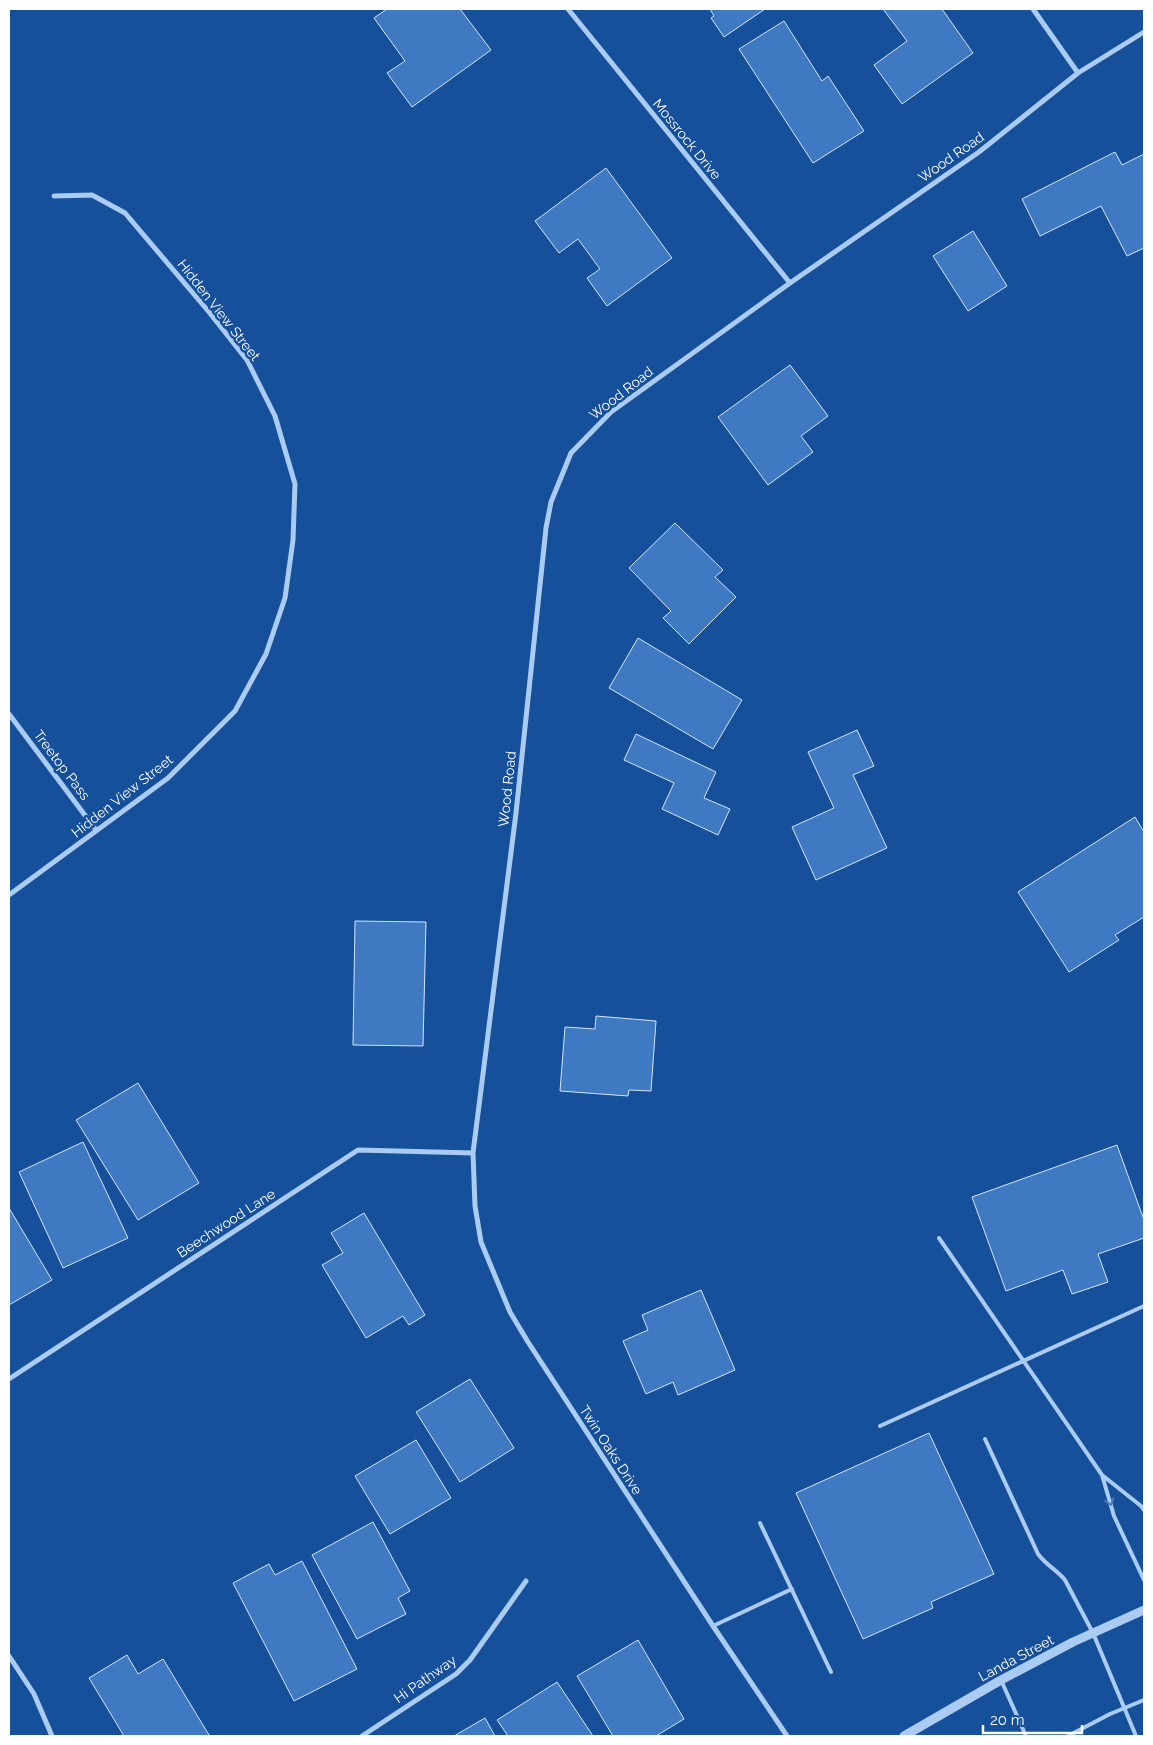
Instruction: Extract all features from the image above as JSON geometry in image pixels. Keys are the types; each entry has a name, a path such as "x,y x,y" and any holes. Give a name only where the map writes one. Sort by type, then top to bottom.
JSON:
{"street":[{"name":"Mossrock Drive","path":"568,9 790,283"},
{"path":"1033,9 1078,73"},
{"name":"Wood Road","path":"473,1153 516,813 546,528 551,502 571,453 611,412 790,283 979,152 1078,73 1144,32"},
{"name":"Hidden View Street","path":"9,895 168,778 235,711 266,654 285,598 293,540 295,484 275,416 248,360 125,213 92,195 54,196"},
{"name":"Treetop Pass","path":"9,714 96,830"},
{"name":"Beechwood Lane","path":"9,1379 358,1150 473,1153"},
{"name":"Twin Oaks Drive","path":"473,1153 475,1206 481,1242 510,1312 713,1626 787,1736"},
{"name":"Hi Pathway","path":"362,1736 456,1674 470,1660 526,1581"},
{"name":"Landa Street","path":"904,1736 1001,1680 1093,1633 1144,1610"},
{"path":"9,1656 34,1694 52,1736"}],"lane":[{"path":"939,1238 1102,1474 1142,1506 1144,1510"},
{"path":"880,1426 1144,1306"},
{"path":"985,1439 1038,1554 1043,1561 1060,1573 1065,1580 1093,1633 1136,1736"},
{"path":"1102,1474 1114,1516 1144,1580"},
{"path":"760,1523 831,1672"},
{"path":"713,1626 792,1590"},
{"path":"1001,1680 1026,1736"},
{"path":"1068,1736 1110,1714 1144,1700"}],"building":[{"path":"387,9 460,9 491,50 412,107 387,73 405,61 374,18"},
{"path":"710,9 765,9 724,37 711,18 714,16"},
{"path":"883,9 942,9 973,53 902,104 874,65 907,41"},
{"path":"784,21 822,81 828,76 864,131 813,163 739,49"},
{"path":"1115,152 1122,165 1144,154 1144,248 1127,256 1101,206 1040,236 1022,199"},
{"path":"606,168 672,258 607,306 587,278 600,269 578,239 559,253 535,221"},
{"path":"973,231 1007,286 968,311 933,256"},
{"path":"790,365 828,416 801,436 813,452 768,485 718,417"},
{"path":"675,523 723,570 715,577 736,597 689,644 663,618 671,611 629,568"},
{"path":"638,638 742,700 713,749 609,688"},
{"path":"857,730 874,766 853,775 887,848 816,880 792,827 834,808 808,752"},
{"path":"636,734 716,772 704,798 730,809 718,835 662,809 674,783 624,760"},
{"path":"1135,817 1144,832 1144,917 1115,935 1119,940 1069,972 1018,892"},
{"path":"355,921 426,922 423,1046 353,1045"},
{"path":"596,1016 656,1021 651,1091 629,1090 628,1096 560,1091 565,1027 595,1029"},
{"path":"138,1083 199,1183 138,1220 76,1120"},
{"path":"83,1142 128,1238 63,1268 19,1172"},
{"path":"1117,1145 1144,1220 1144,1238 1098,1254 1108,1282 1072,1294 1063,1270 1006,1291 972,1197"},
{"path":"9,1208 52,1280 9,1305"},
{"path":"364,1213 425,1315 409,1325 403,1316 366,1338 322,1265 343,1253 331,1233"},
{"path":"701,1290 735,1370 678,1395 673,1382 646,1394 623,1341 648,1330 642,1315"},
{"path":"470,1379 514,1448 460,1482 416,1412"},
{"path":"929,1433 994,1574 931,1602 933,1608 863,1639 796,1493"},
{"path":"416,1440 451,1498 390,1534 355,1476"},
{"path":"373,1522 410,1591 398,1598 406,1614 357,1639 312,1555"},
{"path":"302,1561 357,1669 294,1701 233,1583 269,1564 275,1575"},
{"path":"638,1640 684,1719 656,1736 613,1736 577,1676"},
{"path":"127,1655 138,1674 163,1659 209,1735 124,1736 89,1678"},
{"path":"557,1682 593,1736 508,1736 497,1720"},
{"path":"485,1718 495,1736 454,1736"}]}
